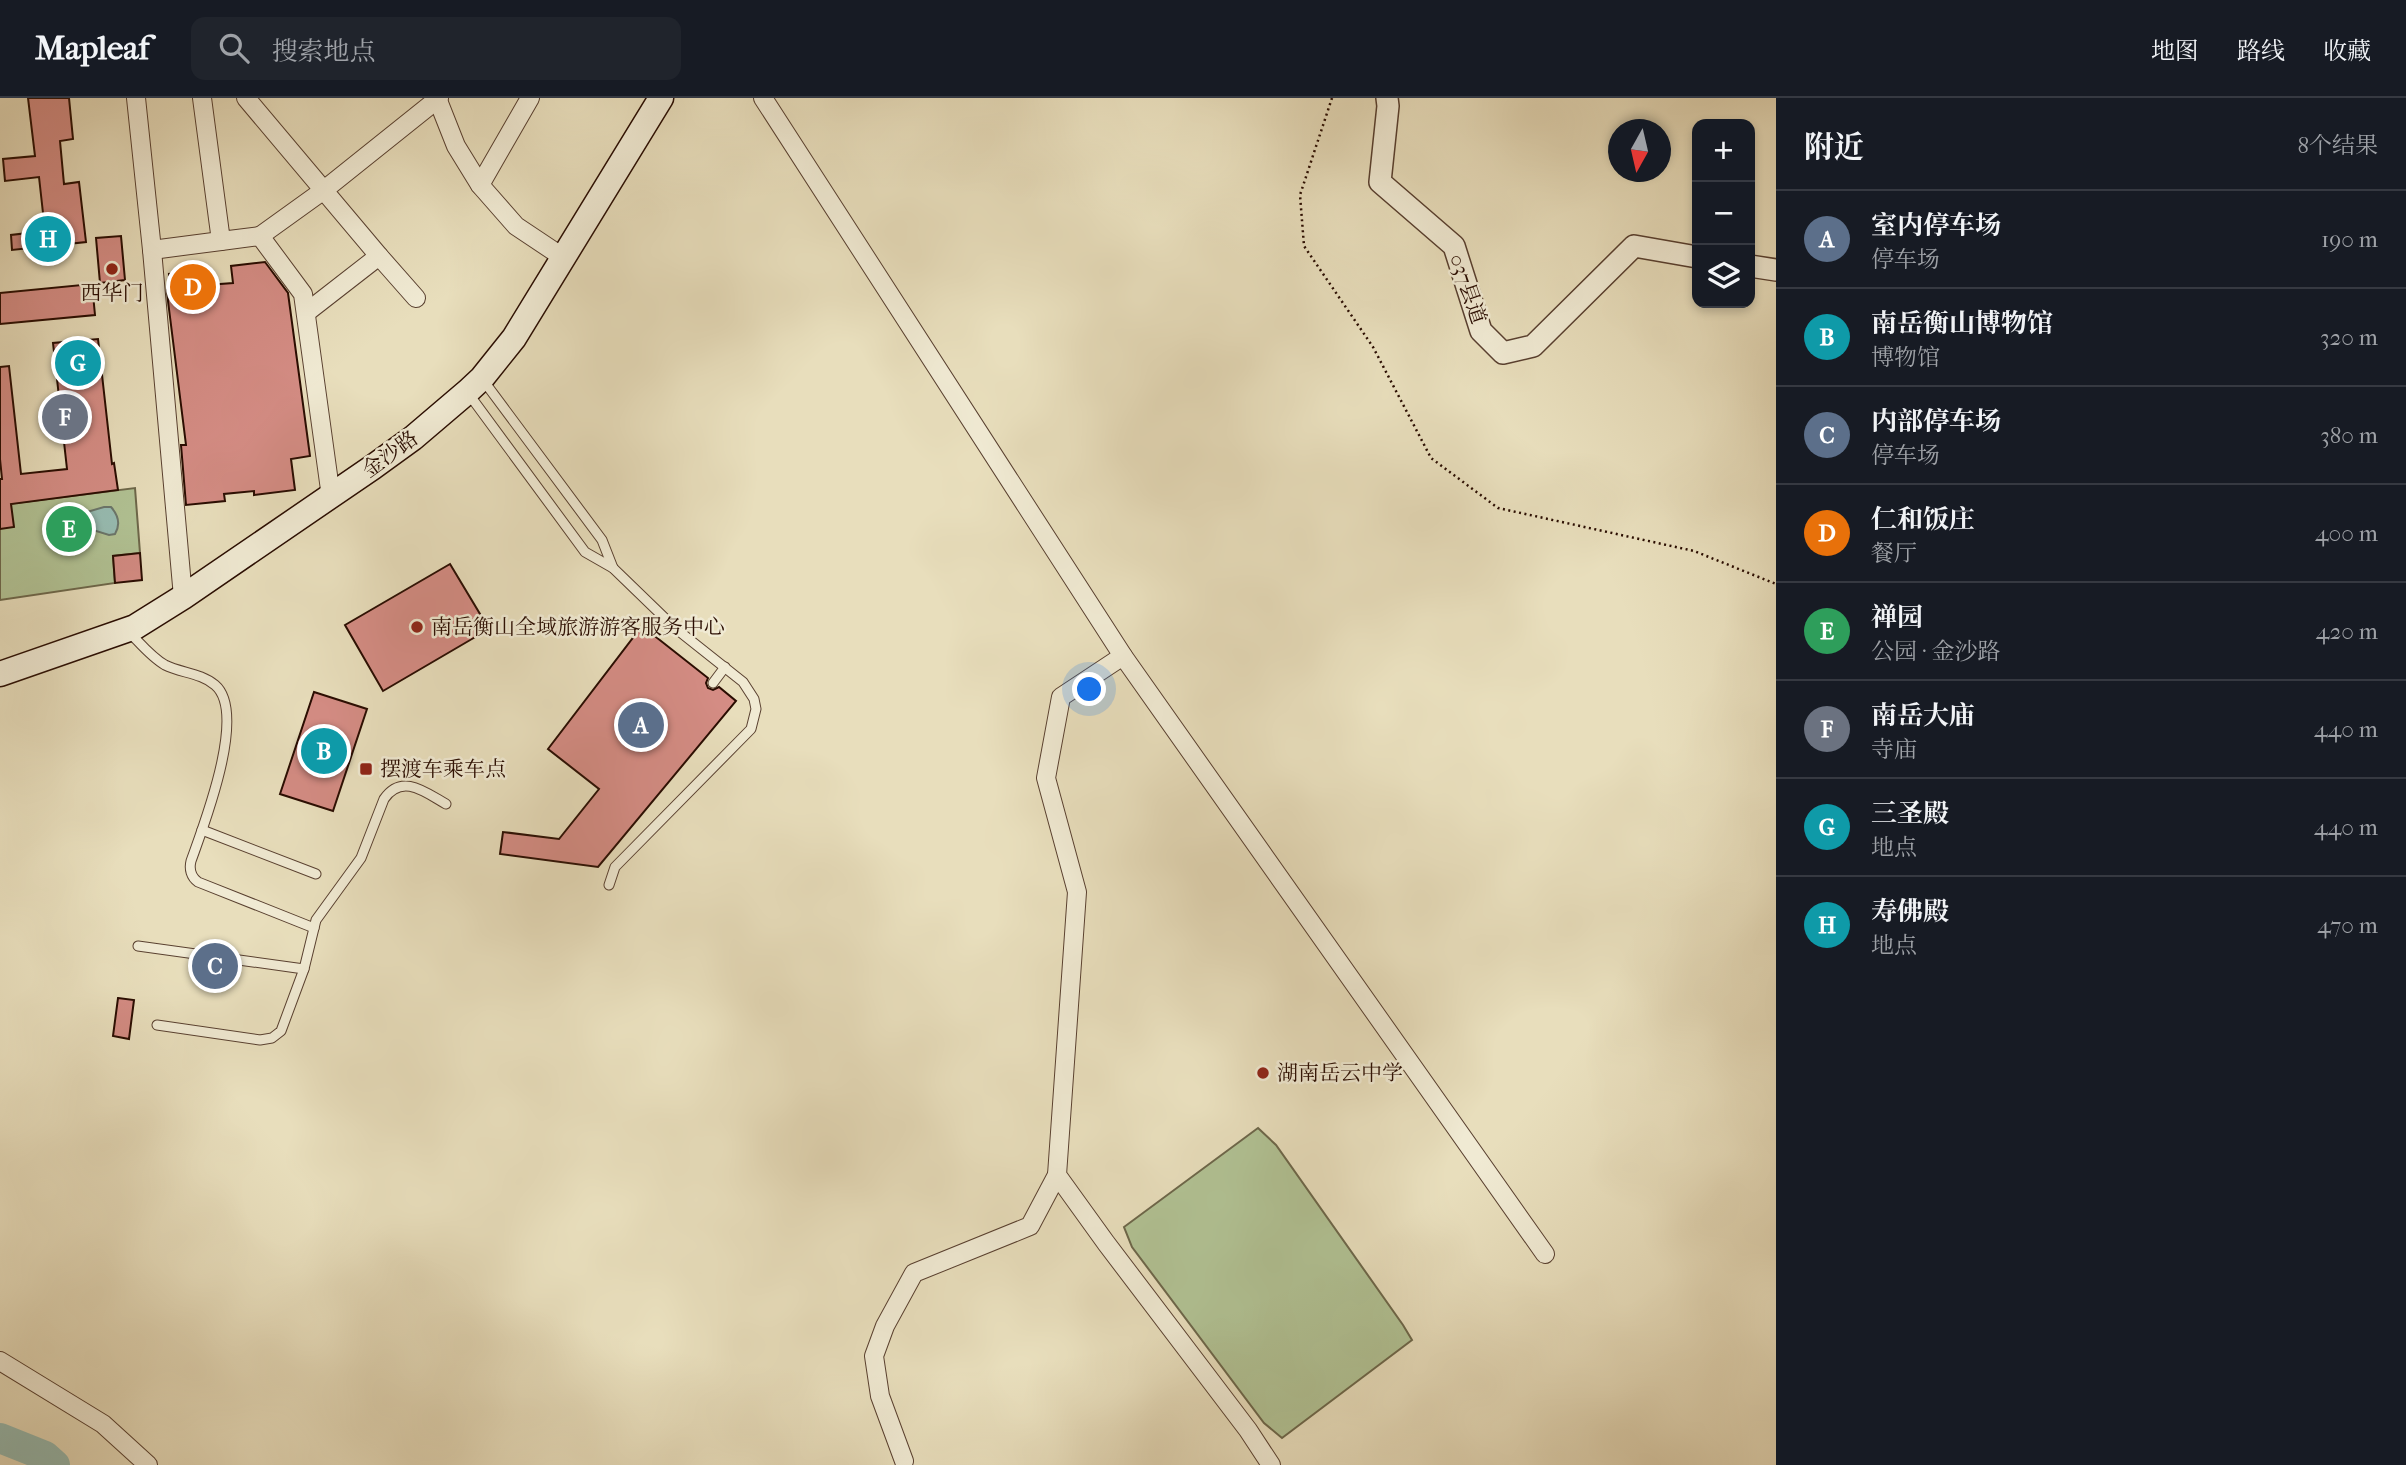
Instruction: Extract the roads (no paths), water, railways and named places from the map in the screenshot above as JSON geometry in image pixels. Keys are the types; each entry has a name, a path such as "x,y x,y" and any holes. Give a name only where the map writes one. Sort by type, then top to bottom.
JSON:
{"main road":[{"name":"金沙路","path":"0,674 127,630 183,597 413,438 475,385 514,338 661,98"}],"street":[{"path":"136,98 183,597"},
{"path":"202,98 221,241"},
{"path":"246,98 416,298"},
{"path":"152,250 260,236 324,190 438,98 456,146 480,185 516,226 565,258"},
{"path":"480,185 530,98"},
{"path":"763,98 1123,656 1545,1254"},
{"name":"037县道","path":"1387,98 1380,181 1454,246 1481,331 1503,352 1532,346 1634,246 1692,256"},
{"path":"260,236 303,294 331,497"},
{"path":"307,312 379,256"},
{"path":"1755,267 1776,270"},
{"path":"904,1461 880,1396 874,1356 885,1326 914,1273 1030,1226 1057,1175 1077,892 1046,778 1061,697 1123,656"},
{"path":"1057,1175 1248,1430 1271,1465"},
{"path":"0,1361 103,1424 148,1465"}],"lane":[{"path":"475,385 601,540 613,568"},
{"path":"475,385 585,552 613,568 675,628 743,682 754,699 755,720 751,729 615,867 609,886"},
{"path":"127,630 163,664 204,678 223,694 226,722 221,768 190,865 191,874 195,880 314,928"},
{"path":"713,683 725,667"},
{"path":"157,1025 260,1040 272,1038 281,1031 304,969 316,920 361,858 389,792 406,784 417,787 446,804"},
{"path":"202,831 316,874"},
{"path":"138,946 304,969"}],"water":[{"path":"111,507 117,516 118,527 115,534 109,535 90,529 77,537 63,533 62,523 70,517"}],"waterway":[{"path":"0,1438 45,1456 55,1465"}],"place":[{"name":"寿佛殿","path":"48,239"},
{"name":"西华门","path":"112,269"},
{"name":"仁和饭庄","path":"193,287"},
{"name":"三圣殿","path":"78,363"},
{"name":"南岳大庙","path":"65,417"},
{"name":"禅园","path":"69,529"},
{"name":"南岳衡山全域旅游游客服务中心","path":"417,627"},
{"name":"室内停车场","path":"641,725"},
{"name":"南岳衡山博物馆","path":"324,751"},
{"name":"摆渡车乘车点","path":"366,769"},
{"name":"内部停车场","path":"215,966"},
{"name":"湖南岳云中学","path":"1263,1073"}]}
